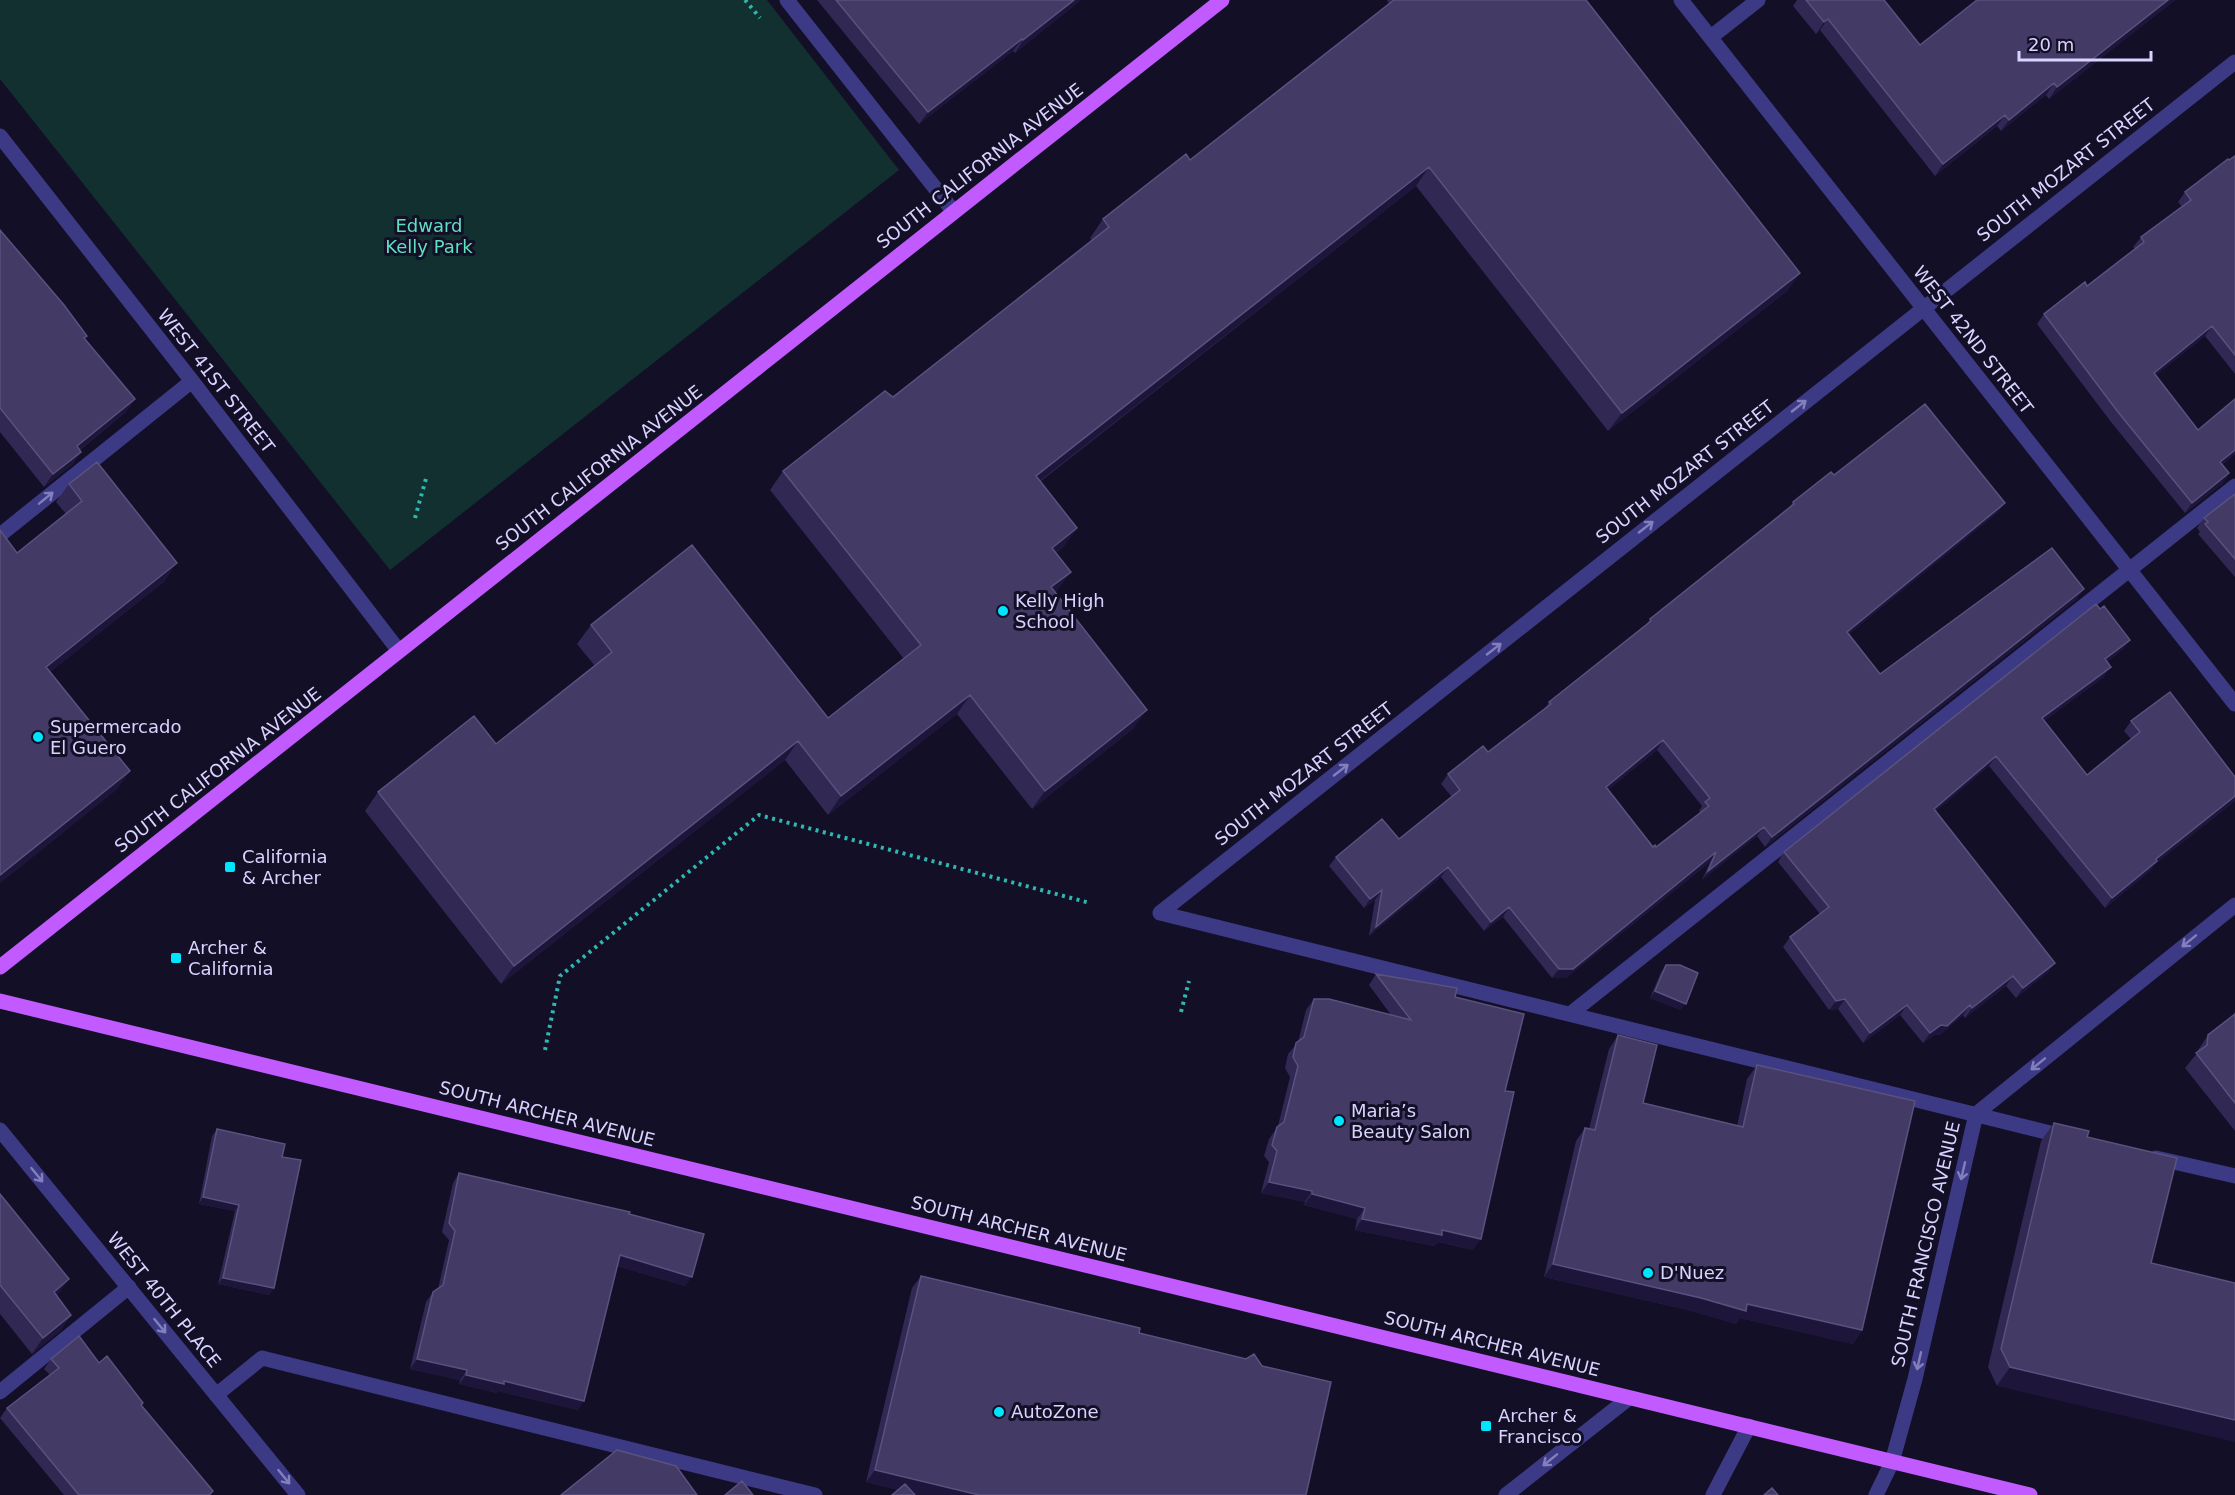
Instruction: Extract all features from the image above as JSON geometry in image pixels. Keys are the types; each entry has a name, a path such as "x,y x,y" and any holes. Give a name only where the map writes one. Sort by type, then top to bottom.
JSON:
{"main road":[{"name":"SOUTH CALIFORNIA AVENUE","path":"0,967 1222,0"},
{"name":"SOUTH ARCHER AVENUE","path":"0,1001 2030,1495"}],"street":[{"path":"787,0 954,212"},
{"name":"WEST 42ND STREET","path":"1681,0 2235,704"},
{"path":"1711,38 1758,0"},
{"name":"SOUTH MOZART STREET","path":"1570,1014 1160,913 2235,62"},
{"name":"WEST 41ST STREET","path":"0,136 399,651"},
{"path":"0,535 192,381"},
{"path":"1570,1014 2235,486"},
{"name":"SOUTH FRANCISCO AVENUE","path":"1876,1495 1892,1462 1915,1379 1976,1114 2235,904"},
{"path":"1570,1014 2078,1140"},
{"name":"WEST 40TH PLACE","path":"0,1130 298,1495"},
{"path":"2145,1155 2235,1176"},
{"path":"0,1392 129,1287"},
{"path":"216,1395 262,1358 815,1495"},
{"path":"1506,1495 1629,1398"},
{"path":"1713,1495 1749,1426"},
{"path":"758,1481 770,1495"}],"path":[{"path":"415,518 427,475"},
{"path":"545,1050 560,975 759,814 1090,903"},
{"path":"1181,1012 1190,981"}],"green space":[{"name":"Edward Kelly Park","path":"0,0 767,0 899,170 390,570 0,79"}],"building":[{"path":"836,0 1074,0 928,112"},
{"name":"Kelly High School","path":"1394,0 1586,0 1800,273 1622,413 1429,167 1036,476 1077,528 1052,548 1071,572 1051,587 1147,710 1045,791 970,695 841,796 798,741 514,966 378,792 474,716 496,744 612,652 591,625 692,545 828,718 921,645 783,471 885,391 893,397 1109,227 1103,219 1186,154 1190,160"},
{"path":"1806,0 1884,0 1920,45 1977,0 2168,0 2057,87 2054,83 2009,120 2005,115 1943,164 1828,19 1824,22"},
{"path":"2235,156 2235,355 2212,326 2154,373 2198,430 2235,399 2235,450 2220,462 2229,473 2192,503 2118,412 2044,314 2085,282 2087,286 2144,242 2141,237 2191,200 2185,192"},
{"path":"0,230 64,305 87,336 84,338 135,399 77,446 81,452 53,474 0,408"},
{"path":"1925,404 2005,503 1847,632 1880,674 2052,548 2084,589 1772,837 1764,827 1708,871 1716,852 1573,969 1559,969 1509,907 1491,922 1448,867 1376,927 1382,890 1370,899 1336,857 1382,819 1399,839 1460,790 1448,774 1483,746 1488,752 1551,704 1549,702 1794,504 1793,502 1831,472 1834,475","holes":["1663,740 1710,798 1705,802 1709,806 1653,847 1606,787"]},
{"path":"97,462 177,563 46,667 130,771 0,875 0,530 17,553 82,501 69,484"},
{"path":"2235,494 2235,559 2205,524 2208,522 2204,518"},
{"path":"2096,604 2100,609 2104,606 2130,640 2105,659 2111,667 2042,718 2087,775 2140,732 2131,721 2170,692 2235,777 2235,796 2156,859 2157,861 2112,898 1996,756 1934,809 2055,963 2023,988 2013,976 1972,1008 1970,1005 1947,1026 1941,1025 1930,1033 1907,1005 1870,1033 1845,999 1836,1001 1790,937 1829,907 1784,852"},
{"path":"1666,965 1680,965 1698,973 1686,1004 1655,991"},
{"path":"1376,974 1457,988 1455,997 1524,1014 1505,1091 1514,1092 1481,1239 1442,1230 1442,1235 1362,1219 1365,1208 1312,1194 1312,1191 1269,1182 1277,1151 1272,1145 1277,1127 1284,1122 1298,1066 1293,1057 1296,1043 1304,1037 1314,999 1329,999 1411,1020"},
{"path":"2235,1014 2235,1103 2196,1053 2207,1045 2208,1035"},
{"path":"1618,1035 1657,1045 1643,1103 1743,1127 1757,1065 1915,1101 1862,1330 1747,1304 1746,1311 1701,1298 1553,1264 1585,1128 1595,1130"},
{"path":"2054,1123 2089,1131 2087,1137 2177,1158 2151,1263 2235,1283 2235,1420 2010,1367 2001,1349"},
{"path":"217,1129 285,1144 282,1157 301,1160 274,1288 223,1278 239,1205 203,1197"},
{"path":"459,1173 630,1212 629,1214 704,1234 692,1277 620,1255 584,1401 504,1381 504,1384 466,1375 467,1370 417,1359 433,1292 443,1285 455,1231 449,1223"},
{"path":"0,1194 69,1279 54,1292 71,1315 43,1338 0,1285"},
{"path":"921,1276 1140,1328 1139,1333 1246,1359 1254,1354 1262,1366 1331,1382 1306,1495 979,1495 875,1470"},
{"path":"79,1336 99,1363 107,1356 143,1403 141,1405 213,1491 209,1495 79,1495 7,1408 59,1368 51,1359"},
{"path":"617,1450 676,1466 697,1495 561,1495"},
{"path":"742,1481 753,1495 725,1495"},
{"path":"905,1484 915,1495 892,1495"},
{"path":"1772,1488 1778,1495 1764,1495"}],"place":[{"name":"Kelly High School","path":"1003,611"},
{"name":"Supermercado El Guero","path":"38,737"},
{"name":"California & Archer","path":"230,867"},
{"name":"Archer & California","path":"176,958"},
{"name":"Maria’s Beauty Salon","path":"1339,1121"},
{"name":"D'Nuez","path":"1648,1273"},
{"name":"AutoZone","path":"999,1412"},
{"name":"Archer & Francisco","path":"1486,1426"}]}
